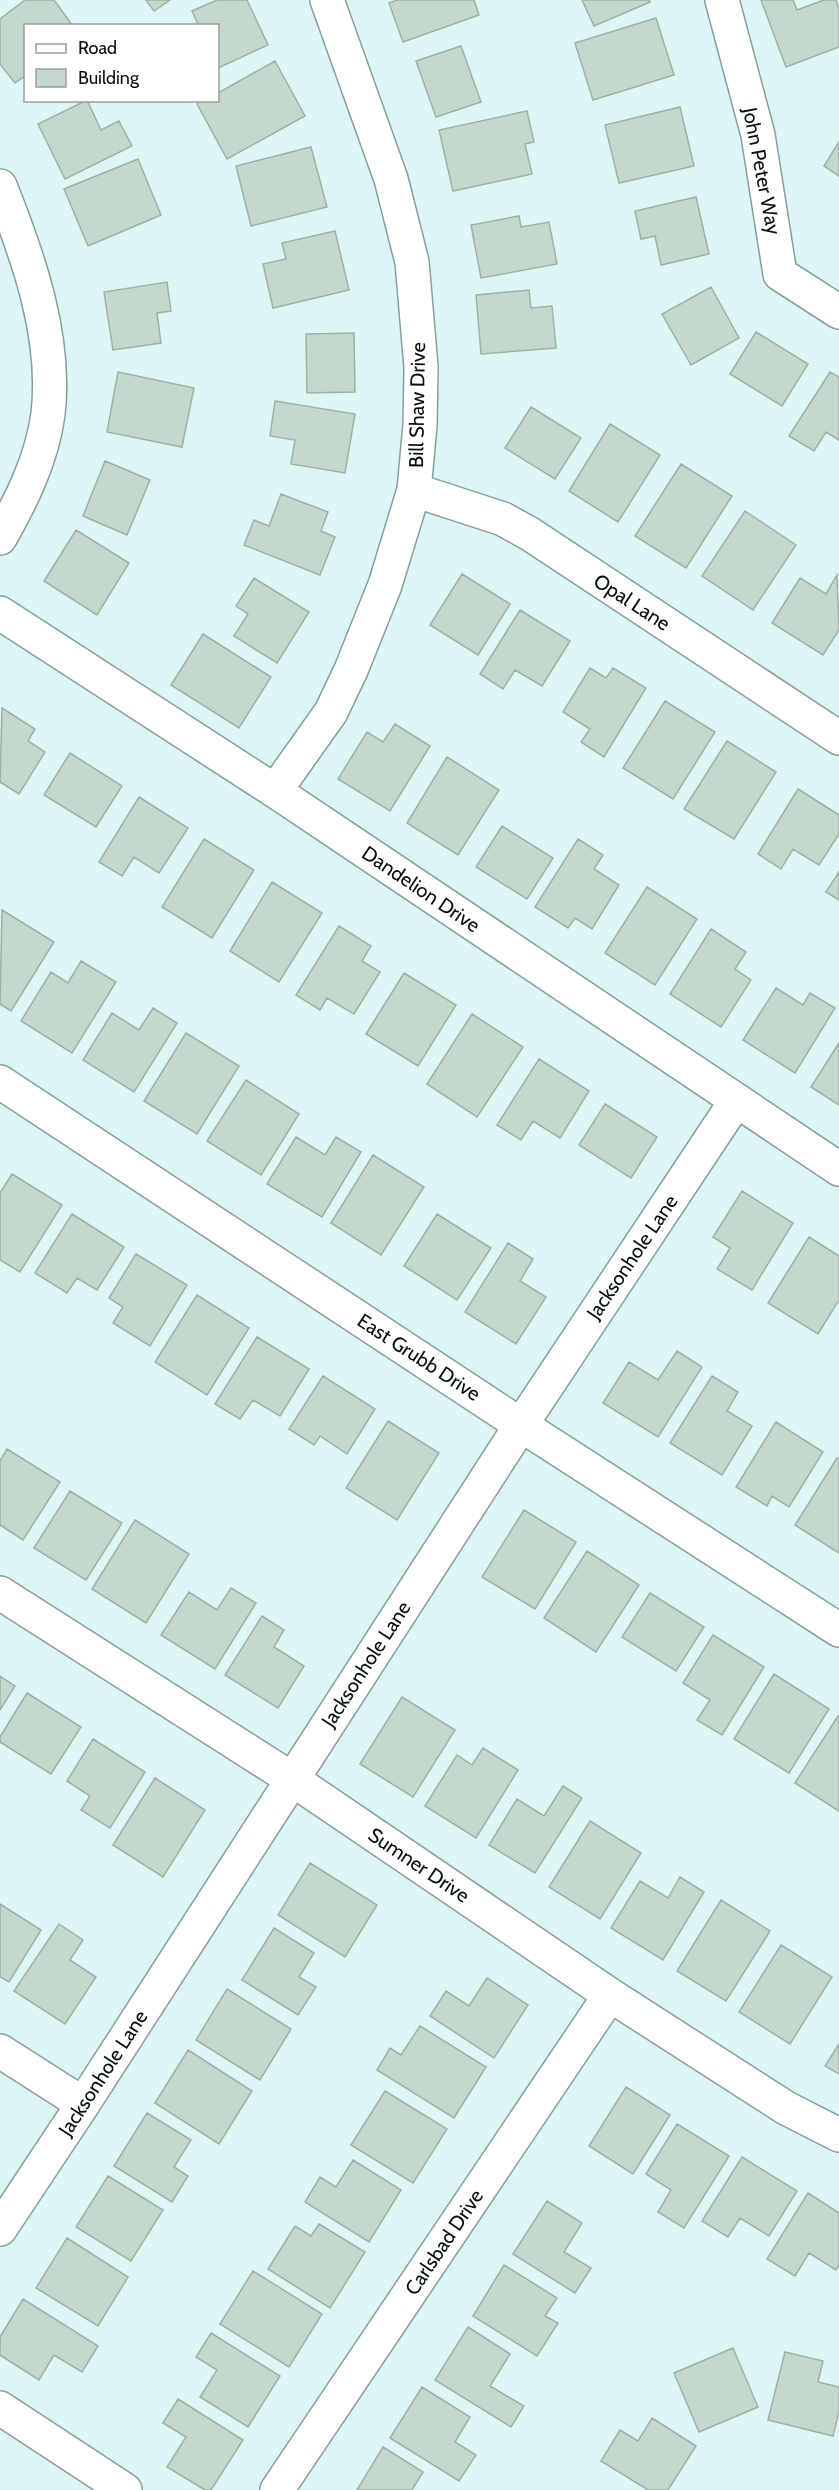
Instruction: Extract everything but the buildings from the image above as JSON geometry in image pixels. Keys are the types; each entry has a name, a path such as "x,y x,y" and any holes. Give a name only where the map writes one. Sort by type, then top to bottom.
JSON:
{"street":[{"name":"Bill Shaw Drive","path":"275,791 331,712 351,670 384,585 414,490 420,425 421,367 412,262 391,179 327,0"},
{"name":"John Peter Way","path":"722,0 758,135 780,274 839,312"},
{"path":"0,186 32,275 49,367 48,414 38,458 23,496 0,538"},
{"name":"Opal Lane","path":"414,490 503,519 530,534 839,738"},
{"name":"Dandelion Drive","path":"0,613 275,791 839,1169"},
{"name":"East Grubb Drive","path":"0,1082 521,1425 839,1630"},
{"name":"Jacksonhole Lane","path":"0,2229 84,2104 521,1425 736,1101"},
{"name":"Sumner Drive","path":"0,1593 292,1779 610,1995 786,2108 839,2135"},
{"name":"Carlsbad Drive","path":"278,2490 610,1995"},
{"path":"0,2051 84,2104"},
{"path":"0,2408 125,2490"}]}
